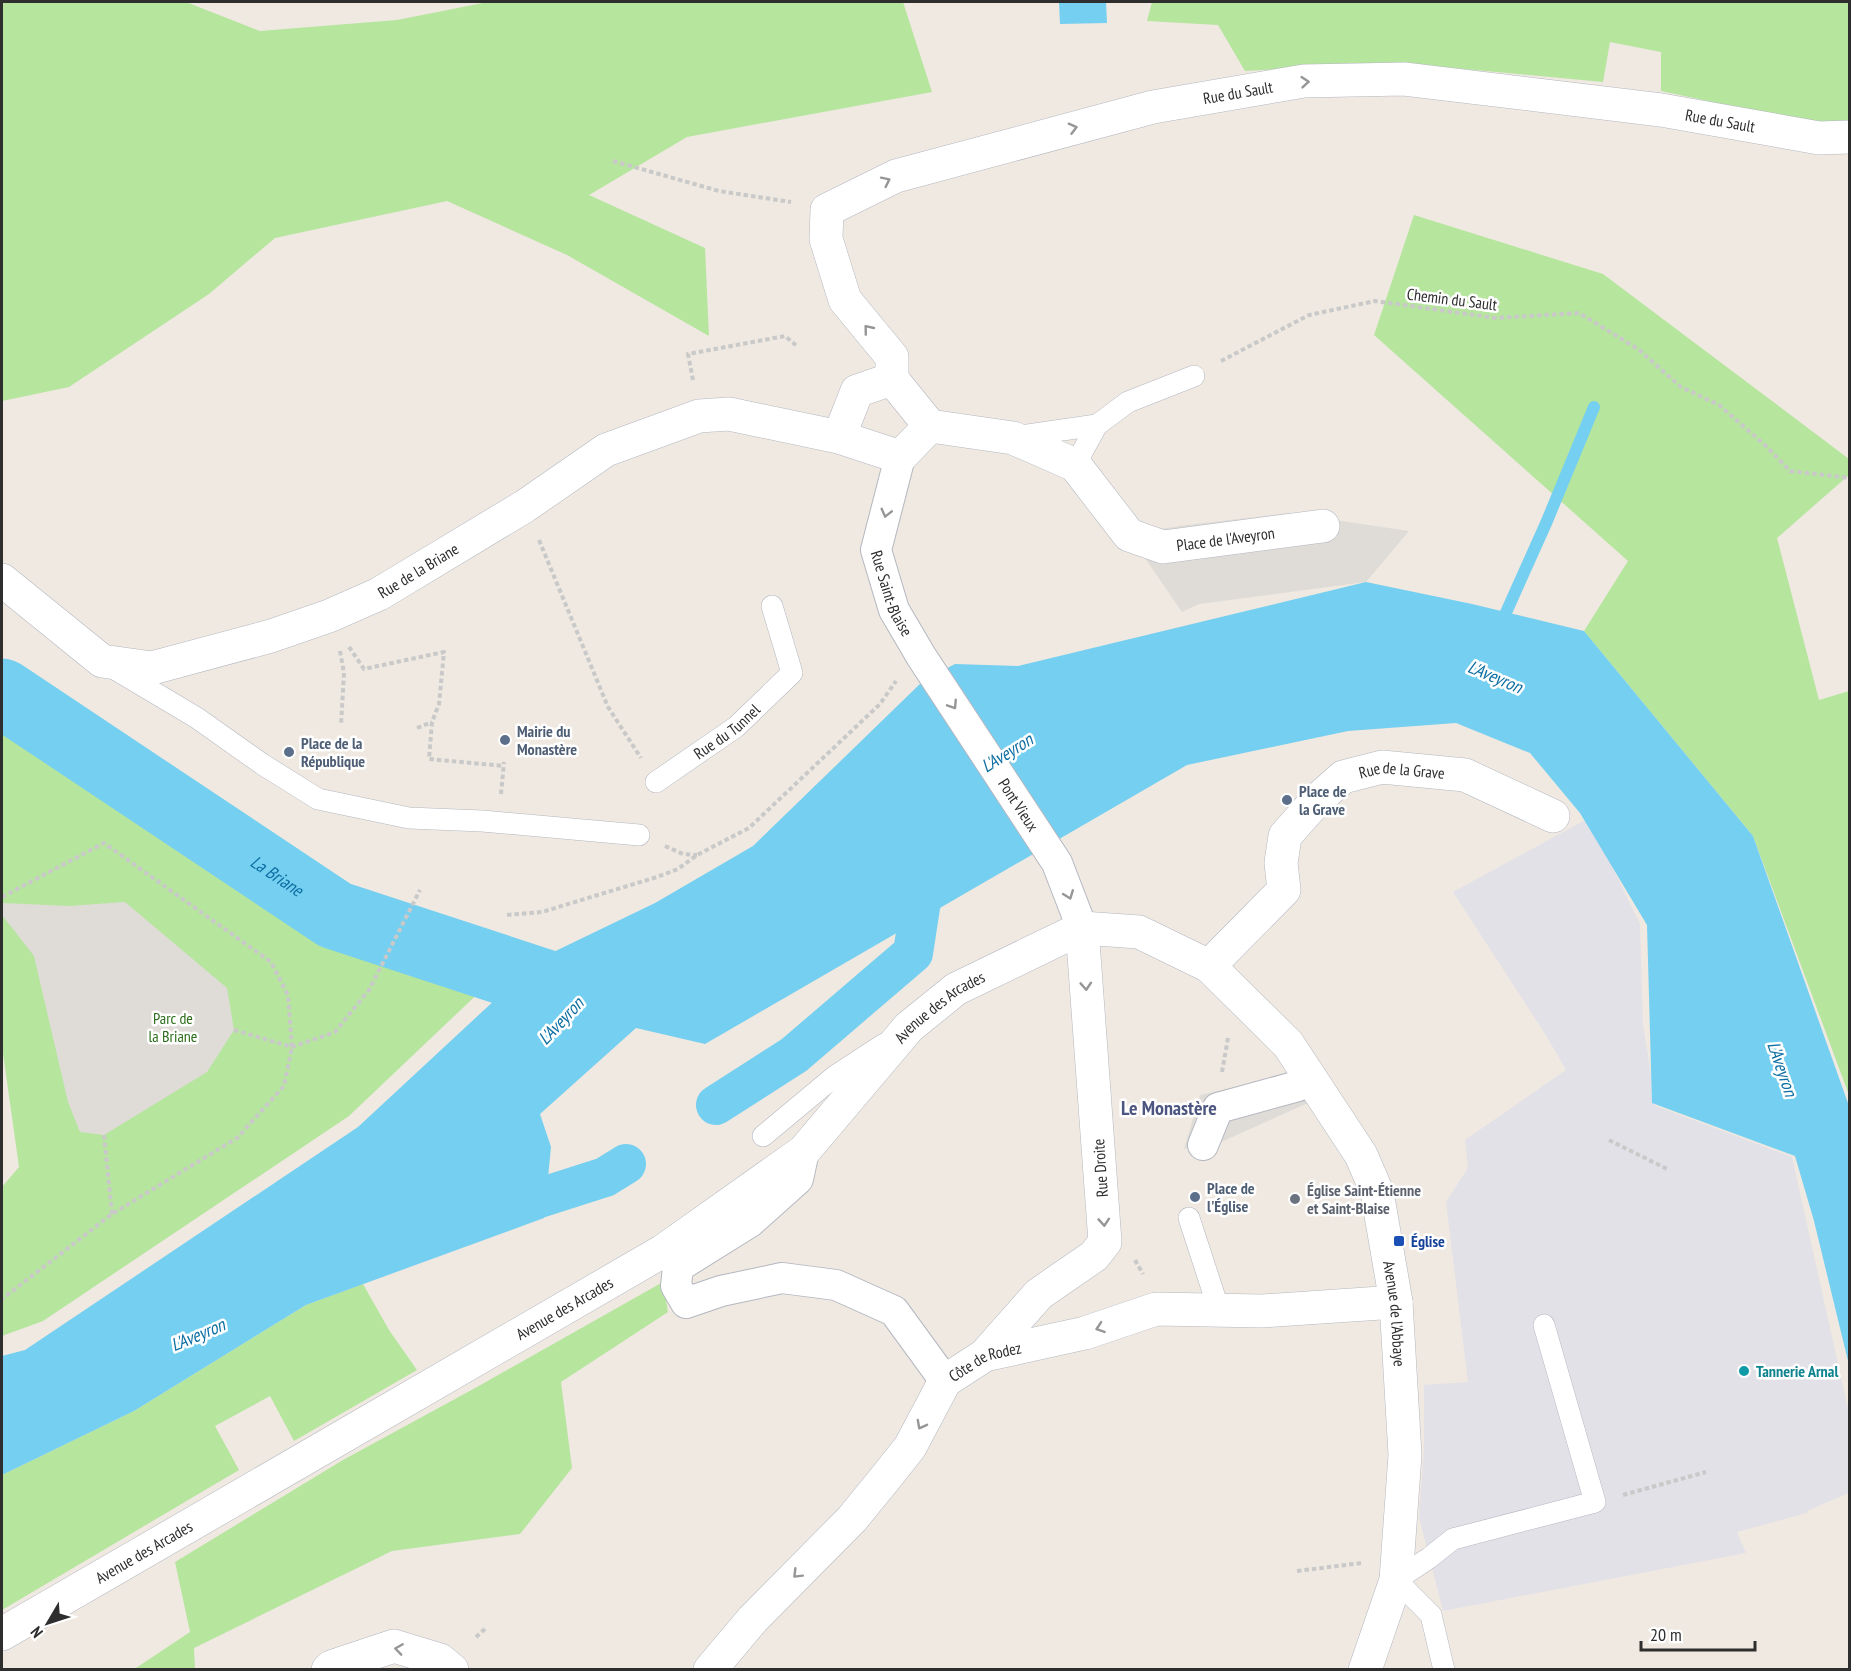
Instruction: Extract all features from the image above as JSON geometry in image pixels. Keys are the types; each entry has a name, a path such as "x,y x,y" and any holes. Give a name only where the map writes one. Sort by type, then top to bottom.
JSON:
{"street":[{"name":"Rue du Sault","path":"827,210 896,176 1153,107 1304,81 1404,79 1661,110 1820,138 1850,137"},
{"path":"827,210 826,239 845,300 891,357 892,379 930,426 1013,438 1075,465"},
{"path":"839,437 857,391 892,379"},
{"name":"Rue de la Briane","path":"102,661 152,668 271,636 329,616 379,594 525,506 606,450 699,416 729,414 839,437 900,456"},
{"path":"900,456 930,426"},
{"name":"Rue Saint-Blaise","path":"900,456 876,550 894,610 921,656"},
{"name":"Place de l'Aveyron","path":"1075,465 1129,535 1163,547 1323,526"},
{"path":"2,580 102,661"},
{"name":"Pont Vieux","path":"921,656 1056,863 1082,928"},
{"name":"Rue de la Grave","path":"1209,966 1284,890 1281,863 1285,836 1316,801 1343,777 1382,767 1465,775 1553,816"},
{"name":"Avenue de l'Abbaye","path":"1082,928 1139,932 1209,966 1288,1044 1361,1155 1377,1192 1403,1300 1405,1455 1396,1580 1365,1670"},
{"name":"Avenue des Arcades","path":"2,1634 663,1251 804,1152 909,1027 956,989 1082,928"},
{"name":"Rue Droite","path":"1082,928 1106,1242"},
{"path":"1203,1145 1218,1108 1312,1080"},
{"path":"804,1152 798,1179 750,1222 678,1267 676,1286 686,1303 721,1291 782,1278 836,1286 894,1311 945,1381"},
{"path":"985,1355 1040,1294 1094,1256 1106,1242"},
{"name":"Côte de Rodez","path":"710,1670 753,1619 852,1520 910,1447 945,1381 985,1355 1085,1333 1156,1309 1262,1311 1403,1300"},
{"path":"328,1670 393,1646 440,1660 452,1670"}],"lane":[{"path":"1075,465 1097,425 1128,402 1194,376"},
{"path":"1013,438 1097,425"},
{"name":"Rue du Tunnel","path":"656,782 736,727 792,674 772,606"},
{"path":"102,661 197,718 262,764 318,799 409,818 482,821 639,835"},
{"path":"763,1136 835,1076 909,1027"},
{"path":"1189,1218 1219,1310"},
{"path":"1444,1670 1431,1615 1396,1580 1453,1539 1595,1502 1544,1325"}],"path":[{"path":"613,160 719,191 827,210"},
{"name":"Chemin du Sault","path":"1194,376 1309,315 1375,302 1496,318 1579,313 1638,350 1682,387 1719,405 1766,446 1790,471 1850,478"},
{"path":"699,416 688,354 784,336 798,347"},
{"path":"525,506 608,706"},
{"path":"340,643 344,673 341,725"},
{"path":"347,643 364,669 444,652 439,705 432,722 429,759 504,764 500,789"},
{"path":"507,915 542,912 678,869 697,855 749,828 880,704 899,676"},
{"path":"417,728 432,722"},
{"path":"2,897 105,843 271,962 288,995 292,1047 284,1086 237,1138 112,1214 2,1299"},
{"path":"683,854 697,855"},
{"path":"234,1030 292,1047 335,1032 369,990 419,892"},
{"path":"1218,1108 1233,990"},
{"path":"104,1135 112,1214"},
{"path":"1609,1140 1667,1169"},
{"path":"1106,1242 1112,1241 1122,1246 1135,1259 1145,1277 1156,1309"},
{"path":"1595,1502 1706,1472"},
{"path":"1297,1571 1378,1561 1396,1580"},
{"path":"476,1637 486,1628"}],"shaded area":[{"path":"1288,513 1409,531 1366,582 1199,604 1182,612 1129,535 1178,526"},
{"path":"1589,818 1640,924 1643,1024 1656,1106 1792,1157 1849,1413 1849,1493 1809,1510 1807,1513 1737,1532 1746,1553 1443,1611 1419,1517 1424,1450 1424,1385 1468,1382 1446,1202 1468,1168 1465,1140 1566,1070 1453,892"},
{"path":"125,902 227,988 234,1030 207,1072 104,1135 80,1132 68,1102 34,956 2,915 2,903 69,906"},
{"path":"1291,1075 1308,1103 1219,1143 1184,1149 1200,1095"}],"green space":[{"path":"2,2 186,2 260,31 397,20 488,2 903,2 932,92 687,137 589,195 705,248 709,336 567,255 447,201 275,238 209,294 69,387 2,401"},
{"path":"1152,2 1849,2 1849,122 1815,124 1661,91 1661,52 1610,42 1603,82 1400,63 1245,71 1218,25 1147,21"},
{"path":"1414,215 1603,274 1849,459 1849,475 1777,538 1819,700 1849,691 1849,1095 1753,836 1584,631 1628,561 1374,335"},
{"name":"Parc de la Briane","path":"2,705 328,924 435,971 488,984 349,1116 43,1321 2,1336 2,1187 19,1167 2,1046"},
{"path":"663,1282 668,1312 561,1382 572,1468 520,1534 392,1551 194,1648 195,1669 133,1670 190,1632 175,1562 343,1460"},
{"path":"363,1284 389,1330 417,1370 294,1441 270,1396 215,1426 239,1470 2,1610 2,1475 134,1411 306,1305"}],"water":[{"path":"1059,2 1106,2 1107,23 1060,24"},
{"name":"L'Aveyron","path":"1366,582 1584,631 1753,836 1849,1106 1849,1365 1814,1221 1795,1156 1652,1103 1647,925 1580,813 1530,753 1456,723 1348,731 1187,765 705,1044 636,1028 540,1114 551,1147 544,1218 306,1305 134,1411 2,1475 2,1356 25,1350 358,1127 539,959 655,903 753,846 923,681 955,664 1018,666"}],"waterway":[{"path":"1500,626 1594,407"},
{"name":"La Briane","path":"2,693 335,915 582,996"},
{"path":"716,1105 794,1055 913,953 926,868"},
{"path":"492,1213 605,1177 626,1164"}],"place":[{"name":"Mairie du Monastère","path":"505,740"},
{"name":"Place de la République","path":"289,752"},
{"name":"Place de la Grave","path":"1287,800"},
{"name":"Place de l'Église","path":"1195,1197"},
{"name":"Église Saint-Étienne et Saint-Blaise","path":"1295,1199"},
{"name":"Église","path":"1399,1241"},
{"name":"Tannerie Arnal","path":"1744,1371"}],"district":[{"name":"Le Monastère","path":"1169,1108"}]}
